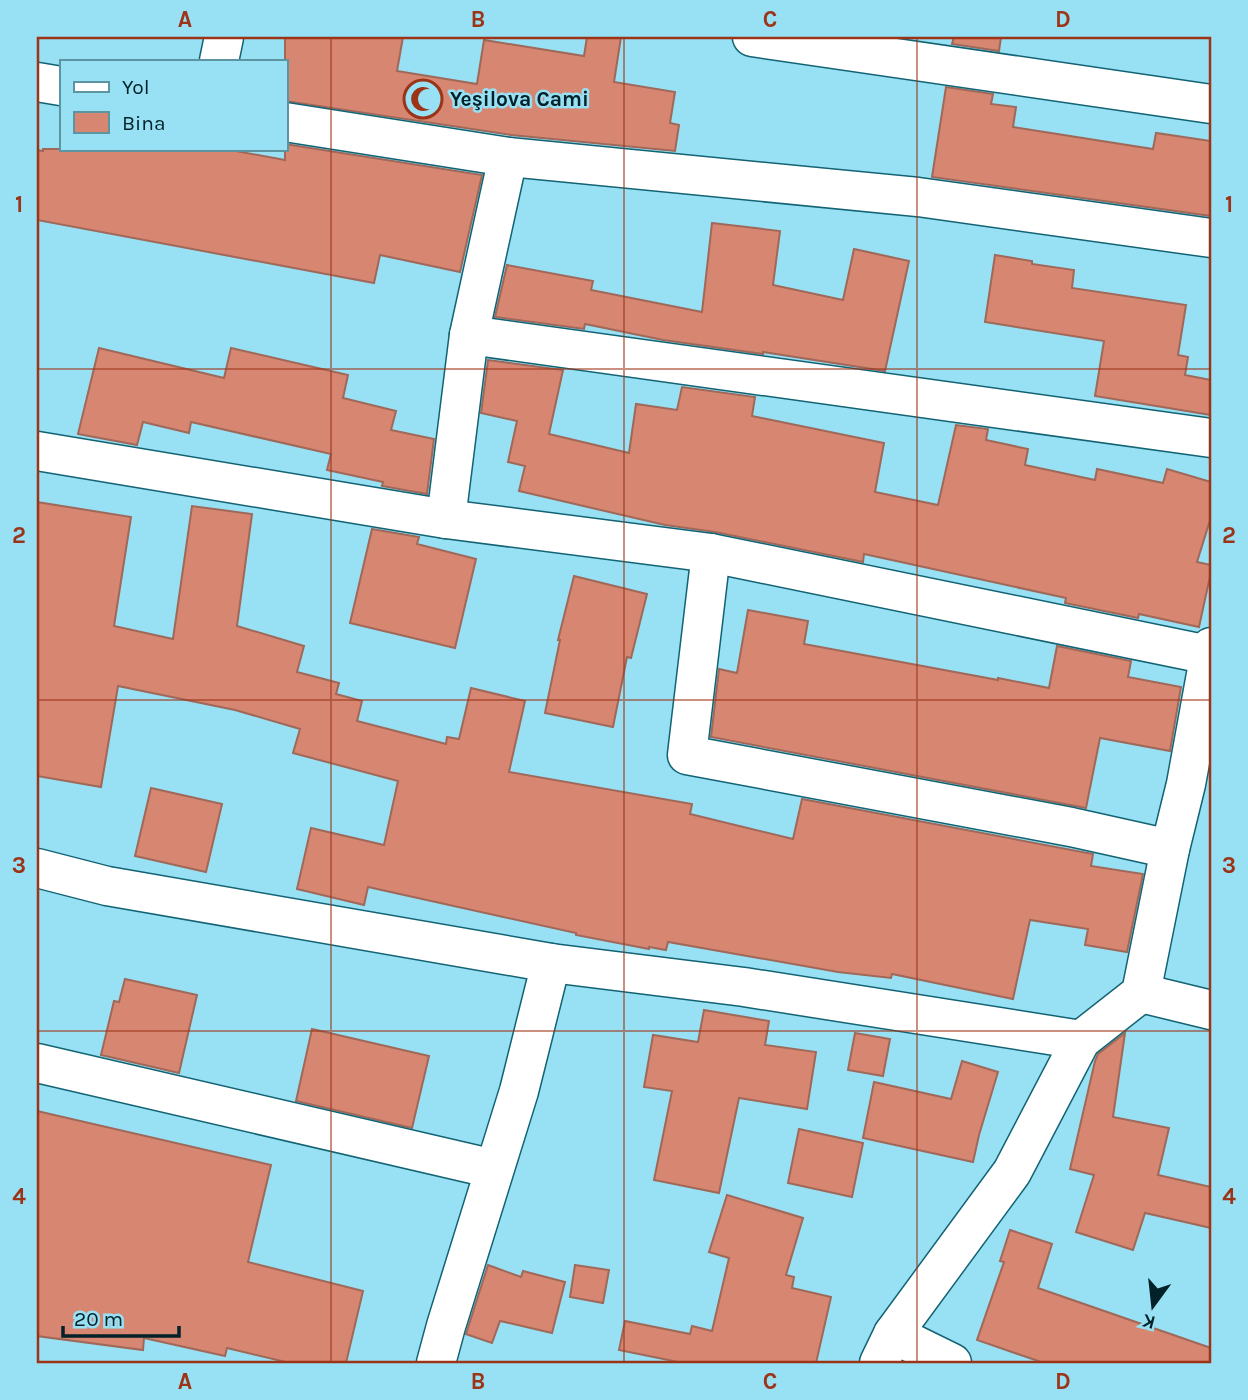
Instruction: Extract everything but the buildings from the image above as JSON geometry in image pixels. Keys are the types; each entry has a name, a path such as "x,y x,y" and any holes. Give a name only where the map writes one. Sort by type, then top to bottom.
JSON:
{"street":[{"path":"219,60 224,37"},
{"path":"752,37 1211,104"},
{"path":"37,82 60,86"},
{"path":"287,122 508,157 918,197 1211,237"},
{"path":"446,519 469,334 508,157"},
{"path":"469,334 1211,438"},
{"path":"37,451 446,519 711,553 1210,651 1186,784 1141,993 1081,1040 1012,1172 886,1349 952,1363"},
{"path":"711,553 687,755 1071,827 1170,849"},
{"path":"37,868 107,886 551,963 744,986 1081,1040"},
{"path":"436,1363 519,1091 551,963"},
{"path":"1141,993 1211,1010"},
{"path":"37,1063 494,1169"}],"place":[{"name":"Yeşilova Cami","path":"423,99"}]}
